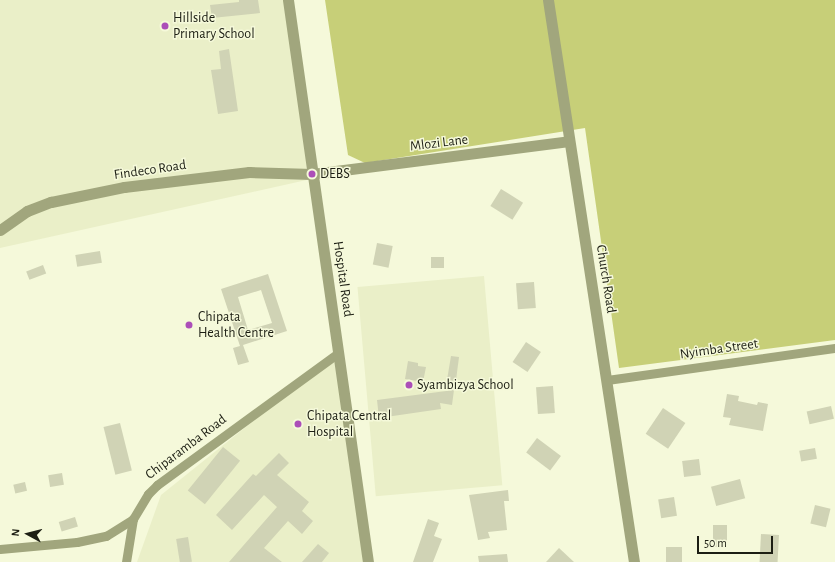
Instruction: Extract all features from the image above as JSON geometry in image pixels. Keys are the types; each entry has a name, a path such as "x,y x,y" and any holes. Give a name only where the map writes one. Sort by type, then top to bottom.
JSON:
{"street":[{"name":"Hospital Road","path":"288,0 368,562"},
{"name":"Church Road","path":"548,0 634,562"},
{"name":"Mlozi Lane","path":"312,174 569,141"},
{"name":"Findeco Road","path":"0,230 27,211 51,202 124,187 249,172 312,174"},
{"name":"Nyimba Street","path":"607,380 835,348"},
{"name":"Chiparamba Road","path":"0,549 77,542 106,536 133,519 148,494 157,486 338,353"},
{"path":"126,562 133,519"}],"shaded area":[{"path":"0,0 287,0 311,179 0,248"},
{"path":"484,276 502,485 376,496 357,287"},
{"name":"Chipata Central Hospital","path":"338,353 363,562 137,562 161,495"}],"green space":[{"path":"325,0 835,0 835,340 619,368 585,128 365,163 348,155"}],"building":[{"path":"239,0 258,0 260,13 212,18 210,5 239,2"},
{"path":"229,49 238,111 218,114 211,70 221,69 219,51"},
{"path":"501,189 523,203 512,220 490,206"},
{"path":"377,243 393,246 389,268 373,265"},
{"path":"100,251 102,263 77,267 75,255"},
{"path":"431,257 444,257 444,268 431,268"},
{"path":"43,265 46,273 29,280 26,271"},
{"path":"268,274 287,331 243,345 249,362 238,365 233,348 240,346 221,289","holes":["261,290 272,323 248,330 238,297"]},
{"path":"534,282 536,308 518,309 516,283"},
{"path":"526,342 541,352 528,372 513,362"},
{"path":"451,356 459,357 455,388 446,386"},
{"path":"408,361 418,363 418,366 426,367 423,382 405,379"},
{"path":"553,386 555,413 538,414 536,387"},
{"path":"454,390 452,405 440,403 441,409 379,418 377,400"},
{"path":"727,394 739,396 738,401 757,405 758,402 768,404 763,431 729,425 731,418 723,417"},
{"path":"831,406 834,419 810,424 807,412"},
{"path":"663,408 685,423 668,449 646,434"},
{"path":"120,423 132,471 115,475 104,427"},
{"path":"537,438 561,456 550,470 526,452"},
{"path":"223,447 240,461 205,504 188,491"},
{"path":"815,448 817,459 801,462 799,451"},
{"path":"279,453 289,463 277,475 309,502 302,511 313,521 302,534 288,521 264,548 282,562 229,562 277,507 264,495 232,530 216,515 253,474 256,476"},
{"path":"699,459 701,475 684,477 682,461"},
{"path":"62,473 64,485 50,487 48,475"},
{"path":"740,479 745,498 716,506 711,487"},
{"path":"25,482 27,491 15,493 13,485"},
{"path":"508,490 509,501 504,501 507,530 488,532 490,538 478,540 469,495"},
{"path":"674,497 677,516 661,518 658,500"},
{"path":"815,505 831,509 826,527 810,523"},
{"path":"75,517 78,527 62,532 59,522"},
{"path":"428,519 439,523 434,536 442,539 433,562 413,562"},
{"path":"713,525 727,525 727,547 713,547"},
{"path":"761,534 779,535 778,562 760,562"},
{"path":"188,537 192,562 180,562 176,539"},
{"path":"318,544 329,553 322,562 302,562"},
{"path":"666,547 682,547 682,562 666,562"},
{"path":"559,548 574,562 546,562"},
{"path":"507,554 508,562 479,562 478,556"}],"place":[{"name":"Hillside Primary School","path":"165,26"},
{"name":"DEBS","path":"312,174"},
{"name":"Chipata Health Centre","path":"189,325"},
{"name":"Syambizya School","path":"409,385"},
{"name":"Chipata Central Hospital","path":"298,424"}]}
